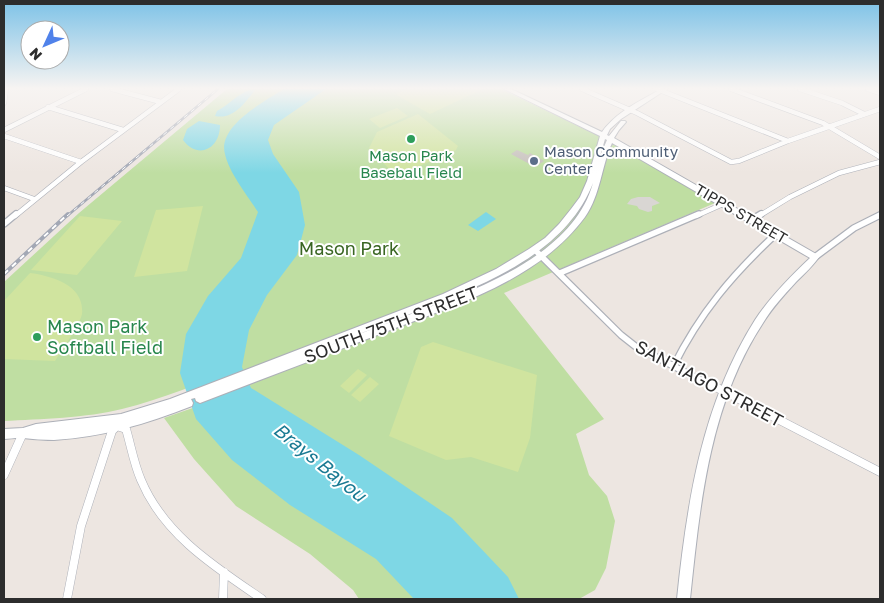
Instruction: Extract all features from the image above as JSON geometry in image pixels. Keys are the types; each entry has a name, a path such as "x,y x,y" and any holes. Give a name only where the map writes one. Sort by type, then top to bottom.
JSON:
{"main road":[{"name":"TIPPS STREET","path":"566,117 607,137 815,257"},
{"name":"SOUTH 75TH STREET","path":"538,253 560,230 583,197 594,172 600,141 628,117"},
{"name":"SOUTH 75TH STREET","path":"23,433 36,429 121,419 170,406 493,285 567,233 591,200 607,137"},
{"path":"583,197 591,200"}],"street":[{"path":"4,130 30,117"},
{"path":"80,117 124,130"},
{"path":"4,224 81,162 141,117"},
{"path":"644,117 723,159 735,162 855,117"},
{"path":"730,117 788,141"},
{"path":"806,117 829,126 880,156"},
{"path":"4,136 81,162"},
{"path":"751,220 790,197 840,173 880,162"},
{"path":"4,188 34,199"},
{"path":"560,273 722,204"},
{"path":"684,599 688,546 700,470 725,392 741,354 758,324 787,286 815,257 854,228 880,215"},
{"path":"673,367 685,343 711,301 740,267 776,234"},
{"name":"SANTIAGO STREET","path":"538,253 627,340 647,354 880,472"},
{"name":"SOUTH 75TH STREET","path":"4,434 23,433 28,436 117,426 170,406"},
{"path":"67,599 81,526 112,431 117,426 126,429 141,480 160,514 183,541 262,599"},
{"path":"4,475 23,433"},
{"path":"223,599 224,572"}],"green space":[{"name":"Mason Park","path":"193,117 559,117 607,140 715,203 504,293 604,419 576,434 589,475 607,496 615,521 606,568 595,590 579,599 359,599 353,590 310,554 236,506 194,459 164,418 250,388 241,367 167,395 122,409 79,416 4,421 4,282 79,213"},
{"path":"374,117 405,117 380,128 369,119"},
{"name":"Mason Park Baseball Field","path":"411,117 422,117 458,146 456,150 396,176 369,148 377,132"},
{"path":"203,206 187,271 134,277 156,210"},
{"path":"80,216 122,221 77,275 31,270"},
{"name":"Mason Park Softball Field","path":"30,273 48,277 65,284 73,289 82,304 81,318 55,361 4,359 4,301"},
{"path":"433,342 537,375 530,438 518,472 471,457 446,460 389,436 421,347"},
{"path":"358,369 367,375 349,393 340,386"},
{"path":"370,377 379,384 360,402 351,395"}],"shaded area":[{"path":"650,197 660,203 652,206 652,211 648,212 639,209 637,206 627,204 631,199"}],"water":[{"name":"Brays Bayou","path":"243,117 285,117 274,125 268,140 273,154 299,192 305,225 297,255 267,295 249,330 242,367 251,388 359,455 452,518 508,577 519,599 414,599 376,559 290,505 232,460 196,419 180,373 186,334 208,296 241,258 258,212 230,169 225,154 224,144 235,124"},
{"path":"199,121 220,125 216,140 207,149 195,149 183,140 187,129"},
{"path":"486,212 496,219 478,231 468,225"}],"building":[{"path":"517,150 528,155 530,153 544,161 535,167 511,154"}],"railway":[{"path":"67,216 185,117"},
{"path":"4,274 68,214"}],"place":[{"name":"Mason Park Baseball Field","path":"411,139"},
{"name":"Mason Community Center","path":"534,161"},
{"name":"Mason Park Softball Field","path":"37,337"}]}
